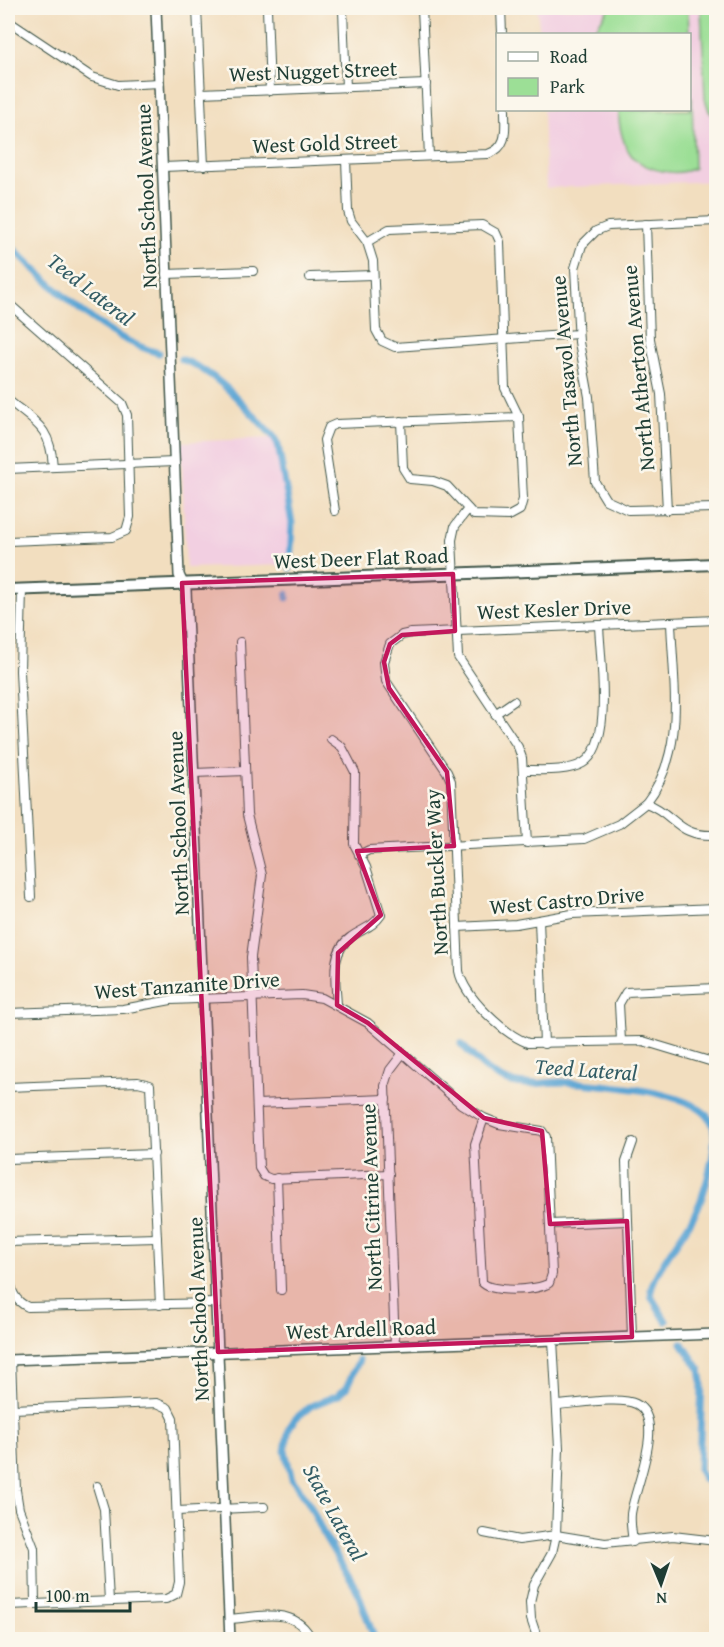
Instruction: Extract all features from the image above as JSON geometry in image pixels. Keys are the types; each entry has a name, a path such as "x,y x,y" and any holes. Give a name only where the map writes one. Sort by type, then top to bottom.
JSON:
{"main road":[{"name":"West Deer Flat Road","path":"8,590 717,564"}],"street":[{"name":"North School Avenue","path":"156,8 179,575 186,591 230,1640"},
{"path":"197,8 204,166"},
{"path":"267,8 270,91"},
{"path":"422,8 429,156"},
{"path":"501,8 502,33"},
{"path":"343,10 346,88"},
{"path":"8,21 92,77 118,85 160,83"},
{"name":"West Nugget Street","path":"201,93 426,84"},
{"name":"West Gold Street","path":"163,167 488,154 497,151 505,138 505,111"},
{"path":"346,160 348,211 351,221 367,242 374,275 376,330 382,341 395,346 475,343 502,338 578,334"},
{"path":"646,224 717,221"},
{"name":"North Tasavol Avenue","path":"646,224 608,226 587,239 577,257 575,268 578,334 589,397 593,475 598,489 606,500 628,510 666,510"},
{"name":"North Atherton Avenue","path":"646,224 651,339 661,394 666,510"},
{"path":"367,242 389,229 482,225 496,233 500,242 505,388 519,417 523,499 520,510 509,516 482,517 468,509 452,491 440,483 410,479 404,468 402,421"},
{"path":"166,274 253,271"},
{"path":"310,277 374,275"},
{"path":"8,303 122,403 127,415 130,517 126,531 112,537 8,541"},
{"path":"8,400 44,431 50,440 53,467"},
{"path":"335,511 324,440 327,430 336,424 519,417"},
{"path":"8,469 174,462"},
{"path":"666,510 717,508"},
{"path":"468,509 452,533 458,657 518,747 524,770 526,843"},
{"path":"22,589 20,671 31,897"},
{"name":"West Kesler Drive","path":"395,639 411,633 717,620"},
{"path":"359,855 369,850 572,841 597,835 619,825 646,803 665,773 674,740 671,622"},
{"path":"524,770 573,767 591,757 602,730 599,625"},
{"name":"North Buckler Way","path":"395,639 385,654 386,681 447,772 452,790 459,971 468,993 515,1037 528,1043 649,1042 717,1063"},
{"path":"240,642 247,815 262,875 262,894 252,932 252,997 259,1168 264,1176 277,1178 389,1174"},
{"path":"495,714 514,701"},
{"path":"331,739 342,747 355,772 353,837 366,867 381,915 375,924 350,938 338,953 336,962 337,1005"},
{"path":"194,773 245,771"},
{"path":"646,803 655,806 685,831 700,836 717,836"},
{"name":"West Castro Drive","path":"457,927 516,924 572,914 717,908"},
{"path":"539,920 544,1044"},
{"path":"621,1041 619,1004 622,995 631,991 717,988"},
{"name":"West Tanzanite Drive","path":"8,1013 123,1009 171,1000 302,995 337,1005 368,1023 461,1104 499,1124 542,1131 546,1137 550,1224"},
{"name":"North Citrine Avenue","path":"395,1346 386,1077 403,1053"},
{"path":"8,1087 138,1082 150,1085 160,1305"},
{"path":"257,1104 386,1099"},
{"path":"484,1118 475,1144 481,1278 484,1285 492,1289 541,1288 549,1283 552,1274 550,1224 627,1221"},
{"path":"632,1337 626,1162 633,1142"},
{"path":"8,1159 154,1154"},
{"path":"277,1178 281,1290"},
{"path":"8,1242 157,1238"},
{"path":"8,1267 12,1294 18,1303 28,1307 216,1303"},
{"name":"West Ardell Road","path":"9,1360 717,1334"},
{"path":"538,1640 531,1619 530,1602 534,1585 552,1553 556,1535 560,1448 553,1340"},
{"path":"9,1360 16,1490 19,1509 34,1548 35,1604"},
{"path":"556,1405 627,1401 642,1408 647,1416 648,1442 631,1515 633,1542"},
{"path":"8,1605 166,1599 176,1594 179,1582 173,1418 168,1408 157,1404 13,1409"},
{"path":"97,1486 104,1509 109,1601"},
{"path":"177,1511 264,1507"},
{"path":"484,1533 519,1540 556,1535 604,1543 633,1542 673,1536 717,1541"},
{"path":"229,1618 286,1616 297,1619 306,1626 312,1640"}],"highlighted area":[{"path":"453,574 455,631 402,635 390,644 384,662 389,688 447,772 454,846 357,851 381,915 338,953 337,1005 368,1023 484,1118 542,1131 550,1224 627,1221 632,1337 218,1352 182,583"}],"shaded area":[{"path":"537,8 716,8 716,181 546,188 543,111 691,111 691,33 540,33"},
{"path":"273,438 288,508 292,550 286,565 186,568 181,442"}],"green space":[{"path":"609,8 688,8 689,33 593,33"},
{"path":"701,8 716,8 716,119 709,111 705,99"},
{"path":"692,98 694,168 672,172 648,167 641,163 627,149 619,122 619,111 691,111"}],"waterway":[{"name":"Teed Lateral","path":"8,243 59,292 97,322 138,346 159,353"},
{"name":"Teed Lateral","path":"181,359 195,365 220,382 274,437 278,445 292,523 290,568"},
{"name":"Teed Lateral","path":"461,1044 485,1068 510,1082 524,1084 561,1082 646,1091 690,1104 705,1114 713,1126 714,1142 712,1162 704,1190 691,1221 662,1265 651,1289 652,1298 666,1321"},
{"name":"Teed Lateral","path":"682,1343 700,1370 702,1382 699,1470 703,1478 716,1488"},
{"name":"State Lateral","path":"359,1360 346,1388 338,1395 311,1406 295,1419 289,1428 285,1451 292,1479 310,1505 325,1537 357,1590 375,1640"}]}
